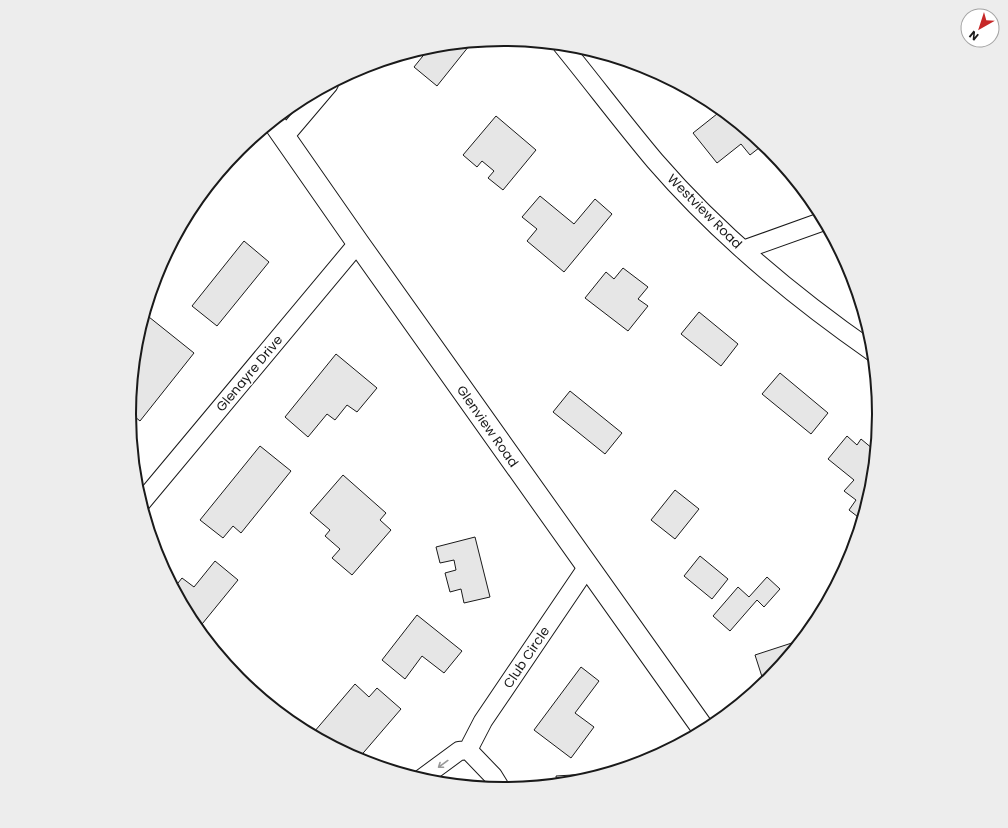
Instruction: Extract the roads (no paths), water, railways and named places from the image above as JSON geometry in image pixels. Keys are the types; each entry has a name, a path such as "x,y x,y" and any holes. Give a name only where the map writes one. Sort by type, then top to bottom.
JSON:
{"main road":[{"name":"Glenview Road","path":"279,129 358,243 700,725"}],"street":[{"name":"Westview Road","path":"567,52 655,161 700,210 743,250 787,287 866,347"},
{"path":"279,129 308,103"},
{"path":"743,250 818,223"},
{"name":"Glenayre Drive","path":"146,497 358,243"},
{"name":"Club Circle","path":"468,750 483,721 588,566"},
{"path":"428,774 459,751 468,750 495,782"}]}
